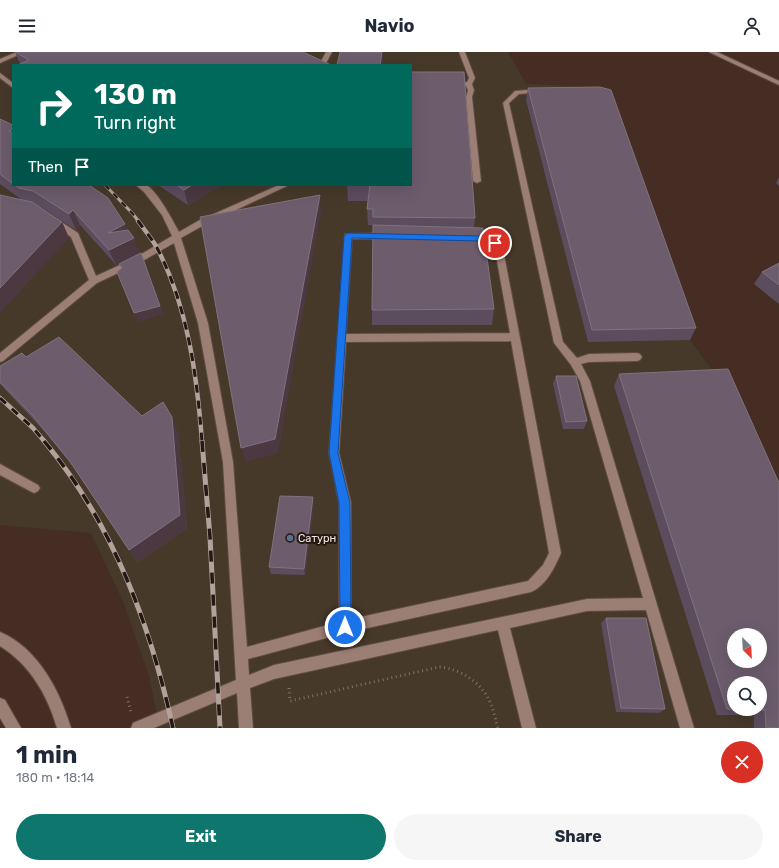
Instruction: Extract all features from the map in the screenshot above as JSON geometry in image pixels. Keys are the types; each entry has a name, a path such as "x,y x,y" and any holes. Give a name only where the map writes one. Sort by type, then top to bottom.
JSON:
{"main road":[{"path":"0,61 22,52"},
{"path":"323,64 329,52"},
{"path":"462,52 472,78 469,84 471,90 469,98 477,181"},
{"path":"712,52 779,83"},
{"path":"0,75 12,85"},
{"path":"454,83 469,84"},
{"path":"553,91 517,92 506,103 559,343 575,362 585,381 687,728"},
{"path":"141,186 147,190 166,214 176,236 203,323 228,462 246,728"},
{"path":"0,358 94,282 201,223 283,186"},
{"path":"43,214 75,235 94,282"},
{"path":"345,627 345,503 334,453 348,236 394,236"},
{"path":"240,655 345,627 531,586 547,570 555,553 499,249 495,243 487,239 464,238"},
{"path":"341,338 516,337"},
{"path":"575,362 589,358 637,357"},
{"path":"0,469 34,488"},
{"path":"138,728 274,672 587,605 650,604"},
{"path":"503,624 529,728"},
{"path":"0,638 22,655 36,669 47,686 60,713 64,728"},
{"path":"0,705 14,728"}],"path":[{"path":"287,669 290,701 439,667 448,667 457,670 479,684 487,693 498,728"}],"shaded area":[{"path":"0,52 508,52 526,84 592,88 690,340 720,381 762,628 727,628 727,668 767,668 767,657 779,728 160,728 149,676 125,606 91,533 0,525"}],"building":[{"path":"15,52 303,52 329,64 20,64 29,60"},
{"path":"340,52 382,52 380,64 337,64"},
{"path":"412,72 464,72 475,218 373,217 373,209 367,209 370,186 412,186"},
{"path":"600,87 611,90 696,328 592,330 528,88"},
{"path":"0,119 12,125 12,130 9,131 12,132 12,183 0,174"},
{"path":"16,186 90,186 108,198 125,224 108,233 128,230 134,238 109,250 73,210 69,214 33,191"},
{"path":"178,186 190,186 184,190"},
{"path":"0,195 32,202 62,222 0,288"},
{"path":"320,195 275,439 241,448 200,217"},
{"path":"373,225 483,228 494,309 372,310"},
{"path":"141,253 160,306 134,313 117,272 122,268 119,264"},
{"path":"779,263 779,285 762,272"},
{"path":"59,337 142,416 163,402 172,417 180,515 129,550 69,460 33,416 0,382 0,366 22,353 26,357"},
{"path":"728,369 779,483 779,728 766,728 767,676 727,676 727,709 619,374"},
{"path":"556,376 576,376 587,421 566,422"},
{"path":"280,496 313,497 304,569 269,567"},
{"path":"606,618 646,618 665,709 621,708"}],"railway":[{"path":"106,186 139,222"},
{"path":"138,221 156,246 167,269 183,317 194,367 202,442"},
{"path":"0,398 33,428 45,442"},
{"path":"44,441 90,506 126,577 153,651 173,728"},
{"path":"202,441 210,537 220,728"}],"place":[{"name":"Сатурн","path":"290,538"}],"route":[{"path":"345,627 345,503 334,453 348,236 479,238 487,239 495,243"}]}
